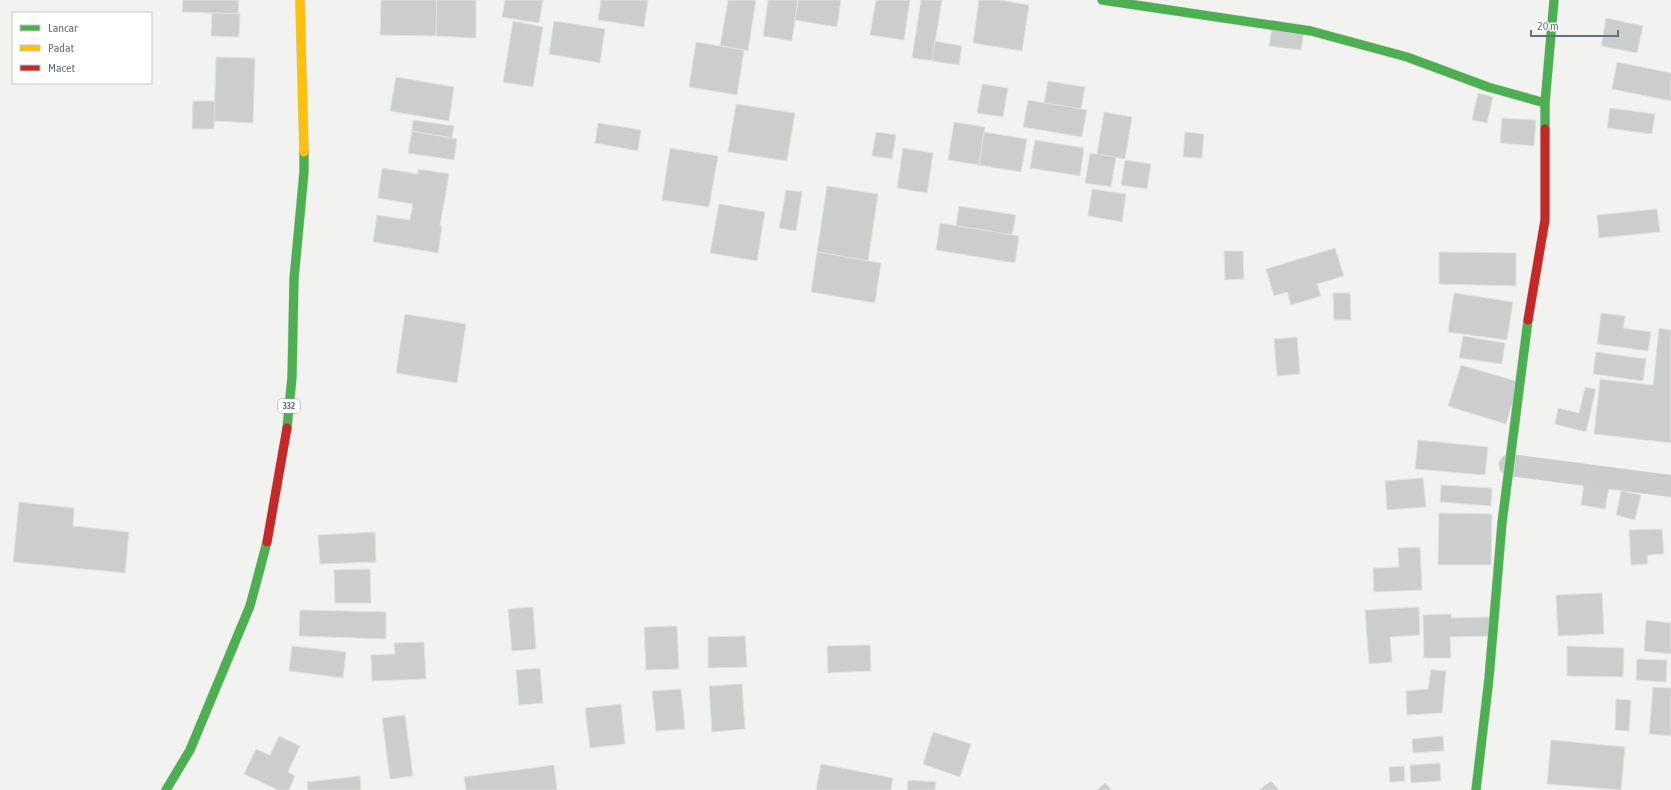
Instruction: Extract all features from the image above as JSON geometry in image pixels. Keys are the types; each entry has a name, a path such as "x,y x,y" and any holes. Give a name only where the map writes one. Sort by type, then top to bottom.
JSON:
{"street":[{"name":"332","path":"166,790 190,750 250,606 266,548 285,442 292,377 294,279 304,172 300,0"},
{"path":"1102,0 1311,30 1407,57 1488,87 1545,103"},
{"path":"1476,790 1489,678 1502,523 1527,328 1545,220 1545,103 1554,0"},
{"path":"1510,464 1671,486"}],"building":[{"path":"183,0 239,0 238,14 182,12"},
{"path":"381,0 437,0 436,36 380,35"},
{"path":"437,0 476,0 476,38 436,36"},
{"path":"505,0 543,0 539,23 502,17"},
{"path":"601,0 648,0 644,27 598,20"},
{"path":"728,0 756,0 748,51 720,46"},
{"path":"768,0 798,0 792,41 763,36"},
{"path":"798,0 841,0 837,27 795,20"},
{"path":"876,0 910,0 904,40 870,35"},
{"path":"921,0 942,0 932,61 912,58"},
{"path":"979,0 999,0 1029,5 1022,51 973,43"},
{"path":"212,13 240,14 239,37 211,36"},
{"path":"1606,18 1643,26 1637,53 1601,46"},
{"path":"513,21 543,27 533,87 503,82"},
{"path":"554,21 605,29 600,63 549,54"},
{"path":"1272,28 1304,32 1301,50 1269,46"},
{"path":"935,41 962,46 959,65 932,61"},
{"path":"696,42 744,50 737,95 689,87"},
{"path":"216,57 255,58 253,123 214,121"},
{"path":"1617,62 1671,73 1671,101 1612,89"},
{"path":"396,77 454,87 449,121 390,111"},
{"path":"1048,81 1085,87 1081,109 1044,103"},
{"path":"982,84 1008,88 1003,117 977,113"},
{"path":"1478,93 1493,97 1487,123 1472,120"},
{"path":"1028,100 1087,110 1082,137 1023,127"},
{"path":"193,101 215,101 214,129 192,129"},
{"path":"736,104 795,113 787,161 728,152"},
{"path":"1610,108 1655,114 1652,134 1607,128"},
{"path":"1104,112 1132,117 1125,159 1097,154"},
{"path":"1502,118 1536,120 1534,146 1500,143"},
{"path":"413,120 454,126 452,138 412,131"},
{"path":"954,122 985,127 979,165 948,160"},
{"path":"598,123 641,130 638,151 595,143"},
{"path":"412,131 457,139 454,160 408,153"},
{"path":"876,132 896,135 892,159 872,156"},
{"path":"984,132 1027,139 1021,172 979,165"},
{"path":"1185,132 1204,134 1202,158 1183,157"},
{"path":"1035,140 1084,148 1080,176 1030,168"},
{"path":"670,148 718,156 709,207 662,200"},
{"path":"903,148 933,153 927,193 897,188"},
{"path":"1090,153 1116,157 1111,187 1085,183"},
{"path":"1125,160 1151,164 1147,189 1121,185"},
{"path":"382,168 418,174 418,169 449,174 440,226 442,226 438,253 373,242 377,215 410,220 413,204 378,198"},
{"path":"827,186 878,194 868,261 817,252"},
{"path":"1092,189 1126,194 1122,222 1088,216"},
{"path":"786,190 802,192 796,231 779,228"},
{"path":"719,204 765,212 757,261 710,253"},
{"path":"959,206 1016,215 1012,235 956,226"},
{"path":"1657,209 1660,232 1599,238 1597,215"},
{"path":"940,223 1019,236 1015,263 936,250"},
{"path":"1335,248 1344,276 1317,284 1321,296 1291,305 1287,292 1274,296 1266,269"},
{"path":"1224,251 1243,251 1244,279 1225,280"},
{"path":"817,252 881,263 875,303 811,292"},
{"path":"1439,252 1516,253 1516,286 1439,284"},
{"path":"1333,293 1350,293 1351,320 1334,320"},
{"path":"1454,293 1513,302 1507,340 1448,332"},
{"path":"1601,313 1625,316 1623,328 1651,332 1648,351 1597,344"},
{"path":"405,314 466,324 457,383 396,373"},
{"path":"1659,328 1671,330 1671,443 1594,434 1600,379 1653,385"},
{"path":"1463,336 1505,343 1502,364 1459,358"},
{"path":"1297,337 1300,374 1277,376 1274,339"},
{"path":"1596,352 1646,359 1643,381 1593,374"},
{"path":"1461,365 1519,382 1506,424 1448,406"},
{"path":"1585,387 1596,389 1586,432 1555,424 1558,408 1579,413"},
{"path":"1418,440 1488,447 1485,475 1415,469"},
{"path":"1423,478 1426,507 1387,510 1385,481"},
{"path":"1584,483 1609,487 1605,509 1581,505"},
{"path":"1441,485 1492,488 1491,506 1440,502"},
{"path":"1621,491 1641,495 1635,520 1616,515"},
{"path":"19,502 74,508 73,526 129,532 125,573 13,562"},
{"path":"1439,513 1492,514 1491,565 1438,565"},
{"path":"1662,529 1664,554 1647,555 1648,564 1631,565 1629,530"},
{"path":"375,532 376,562 320,564 318,535"},
{"path":"1420,547 1422,590 1374,592 1373,568 1399,567 1398,548"},
{"path":"370,569 371,603 335,603 334,570"},
{"path":"1602,593 1604,634 1558,636 1556,595"},
{"path":"533,607 536,649 512,651 508,609"},
{"path":"1419,607 1420,635 1390,637 1392,662 1369,664 1365,610"},
{"path":"300,610 386,612 386,639 299,636"},
{"path":"1451,614 1451,618 1490,617 1491,636 1450,637 1451,658 1424,658 1423,615"},
{"path":"1646,620 1671,623 1671,654 1644,651"},
{"path":"677,626 679,669 646,670 644,627"},
{"path":"745,636 747,667 708,668 708,637"},
{"path":"424,642 426,679 372,681 371,655 395,654 394,643"},
{"path":"870,645 871,671 828,673 827,646"},
{"path":"292,646 346,652 343,678 289,671"},
{"path":"1567,646 1624,648 1623,677 1567,676"},
{"path":"1637,659 1667,660 1666,682 1636,680"},
{"path":"540,668 543,703 519,705 516,670"},
{"path":"1431,670 1446,671 1442,713 1407,715 1406,691 1428,689"},
{"path":"742,684 745,729 712,732 709,686"},
{"path":"1653,687 1671,688 1671,736 1649,734"},
{"path":"681,689 685,729 656,731 652,691"},
{"path":"1616,699 1631,700 1629,731 1615,730"},
{"path":"621,704 625,744 590,748 585,708"},
{"path":"405,715 413,776 390,779 382,718"},
{"path":"933,732 971,744 960,777 923,764"},
{"path":"279,736 300,746 288,772 295,776 289,790 278,790 244,774 256,749 270,755"},
{"path":"1443,736 1444,751 1413,753 1412,739"},
{"path":"1551,740 1625,747 1621,790 1547,784"},
{"path":"1440,763 1441,781 1411,783 1410,765"},
{"path":"821,764 893,778 891,790 816,790"},
{"path":"554,765 557,790 466,790 464,777"},
{"path":"1404,766 1405,781 1390,782 1389,767"},
{"path":"360,776 361,790 308,790 307,782"},
{"path":"908,780 936,782 935,790 907,790"},
{"path":"1271,781 1279,790 1259,790"},
{"path":"1105,783 1112,790 1097,790"}],"traffic: fast":[{"path":"1102,0 1311,31 1407,57 1488,87 1545,103"},
{"path":"1545,129 1545,103 1554,0"},
{"path":"287,428 292,377 294,279 304,172 304,152"},
{"path":"1476,790 1489,678 1502,523 1528,320"},
{"path":"166,790 190,750 250,606 267,542"}],"traffic: slow":[{"path":"300,0 304,152"}],"traffic: jam":[{"path":"1528,320 1545,220 1545,129"},
{"path":"267,542 287,428"}]}
